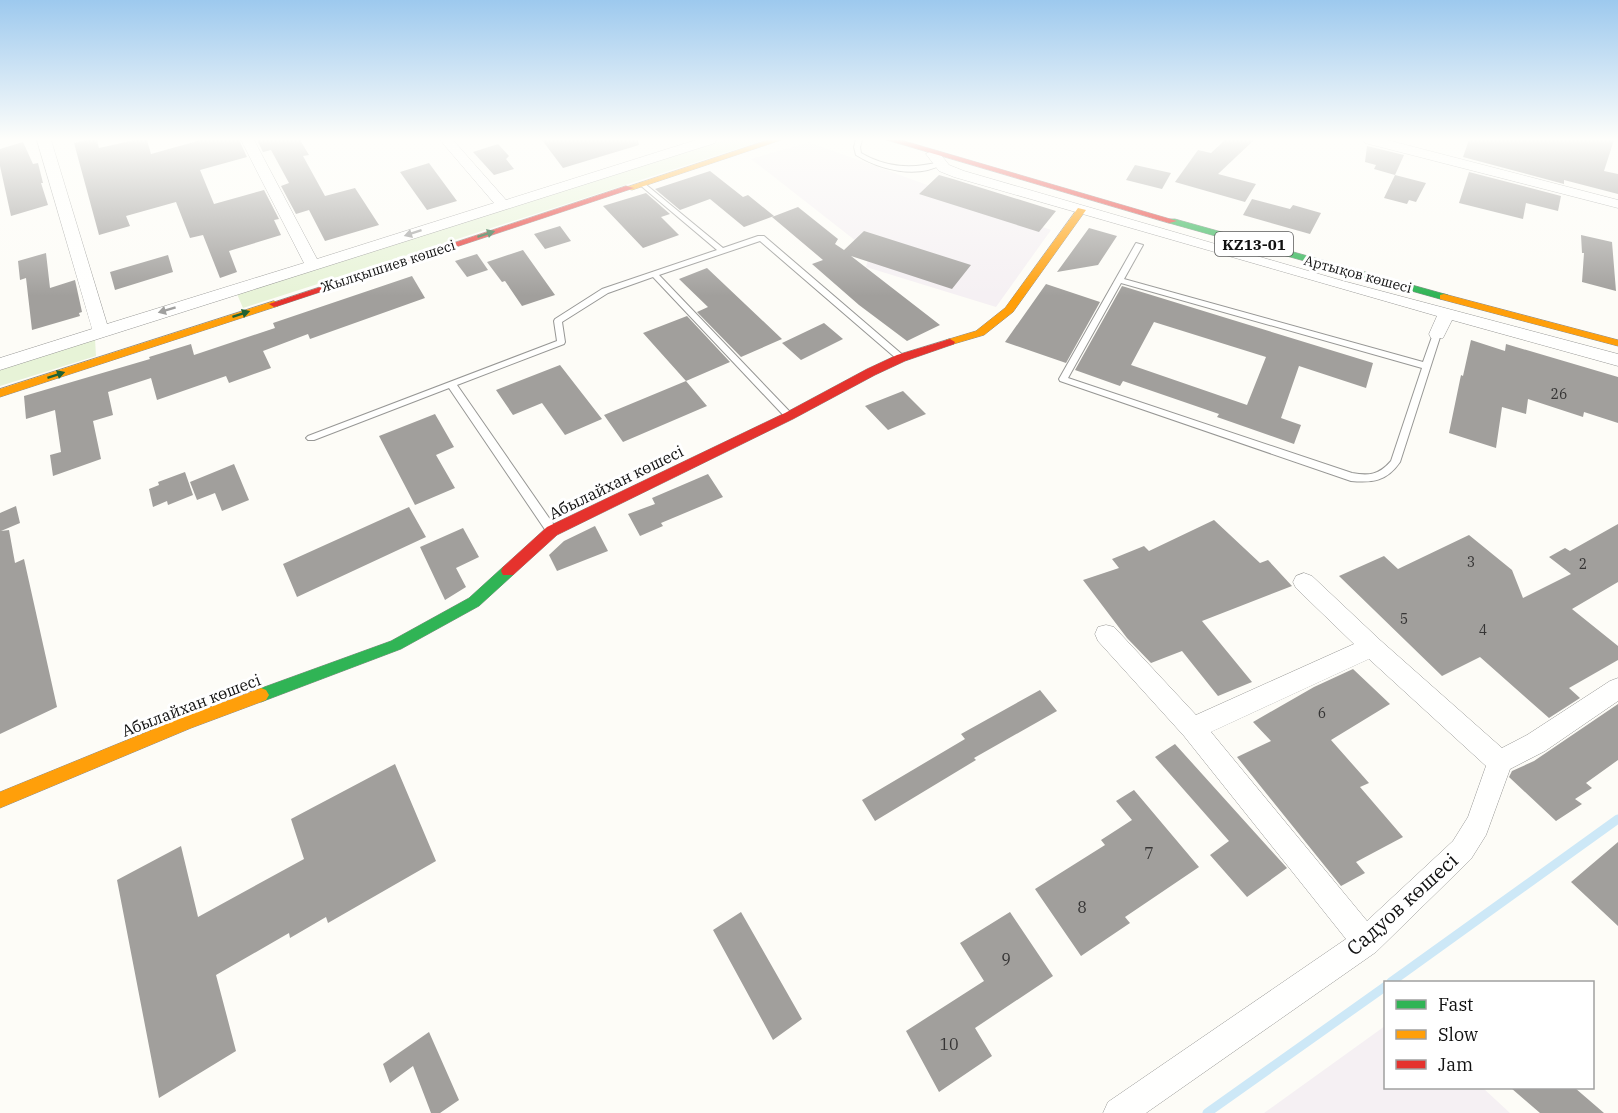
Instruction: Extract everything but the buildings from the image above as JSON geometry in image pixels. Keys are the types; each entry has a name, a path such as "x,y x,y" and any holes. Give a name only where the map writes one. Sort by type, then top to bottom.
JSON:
{"main road":[{"name":"Жылқышиев көшесі","path":"0,393 618,192"},
{"name":"Артықов көшесі","path":"1057,192 1618,343"},
{"name":"Абылайхан көшесі","path":"0,800 186,723 396,645 474,602 552,531 789,416 901,358 980,333 1009,310 1081,210"}],"street":[{"path":"60,192 101,331"},
{"path":"274,192 313,265"},
{"path":"491,192 502,204"},
{"name":"Жылқышиев көшесі","path":"0,364 541,192"},
{"path":"1020,192 1618,360"},
{"path":"1571,192 1618,204"},
{"path":"1138,245 1148,229"},
{"path":"1437,334 1447,313"},
{"path":"1304,582 1372,647 1500,762 1536,743 1618,688"},
{"path":"1106,634 1193,729 1366,942"},
{"path":"1193,729 1372,647"},
{"name":"Садуов көшесі","path":"1119,1113 1366,942 1462,850 1477,826 1492,790 1500,762"}],"lane":[{"path":"651,192 722,251"},
{"path":"310,438 561,342 558,321 605,291 761,238 901,358"},
{"path":"1138,245 1063,379 1351,477 1379,478 1385,475 1395,462 1437,334"},
{"path":"654,274 789,416"},
{"path":"1119,280 1426,366"},
{"path":"451,384 552,531"}],"shaded area":[{"path":"793,192 946,192 1051,230 996,307 866,267 870,252"},
{"path":"1384,1027 1384,1089 1484,1089 1510,1113 1264,1113"}],"green space":[{"path":"560,192 604,192 243,308 237,294"},
{"path":"95,339 96,356 0,386 0,370"}],"waterway":[{"path":"1392,981 1618,819"},
{"path":"1207,1113 1384,987"}],"traffic: fast":[{"path":"1172,221 1444,297"},
{"path":"261,695 396,645 474,602 508,571"}],"traffic: slow":[{"path":"950,342 980,333 1009,310 1081,210"},
{"path":"1444,297 1618,343"},
{"path":"0,393 274,304"},
{"path":"0,800 186,723 261,695"}],"traffic: jam":[{"path":"274,304 617,192"},
{"path":"1071,192 1172,221"},
{"path":"508,571 552,531 789,416 871,372 901,358 950,342"}]}
